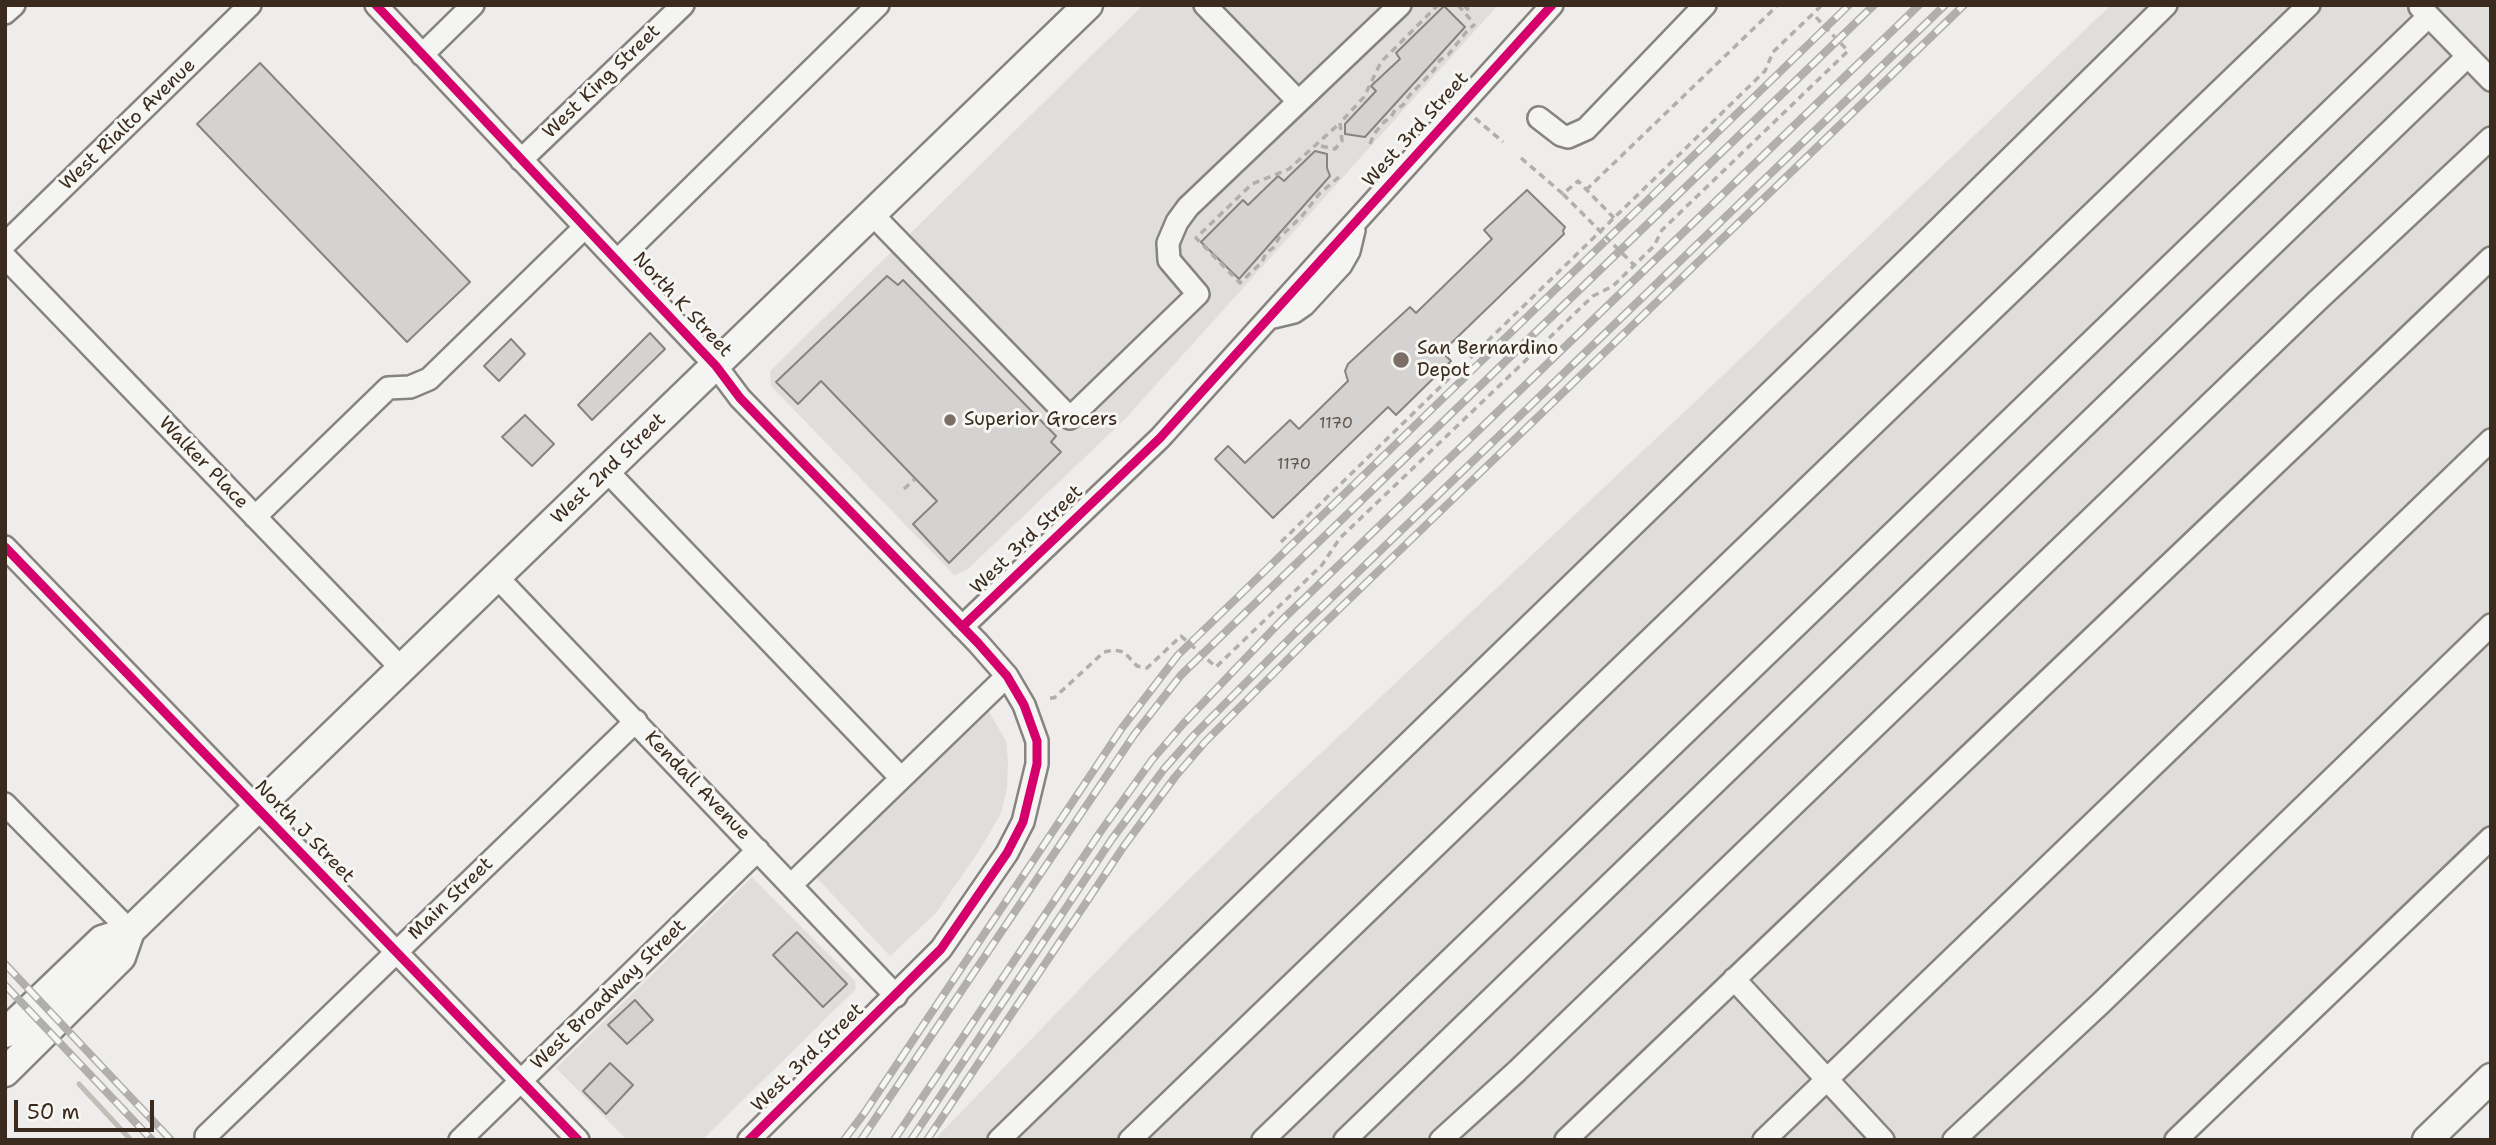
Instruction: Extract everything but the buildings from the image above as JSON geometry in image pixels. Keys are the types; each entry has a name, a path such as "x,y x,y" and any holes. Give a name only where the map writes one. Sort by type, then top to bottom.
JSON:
{"main road":[{"name":"West 2nd Street","path":"5,1033 102,940 130,931 1088,5"},
{"name":"West 2nd Street","path":"5,1072 121,957 130,931"},
{"path":"2427,1140 2491,1078"}],"street":[{"path":"5,13 14,5"},
{"name":"West Rialto Avenue","path":"5,244 250,5"},
{"name":"North K Street","path":"376,5 716,366 740,398 962,628"},
{"path":"422,55 473,5"},
{"name":"West King Street","path":"521,160 682,5"},
{"path":"617,261 878,5"},
{"path":"1205,5 1298,101"},
{"path":"873,215 1070,418 1198,294 1169,260 1168,243 1177,222 1188,207 1400,5"},
{"name":"West 3rd Street","path":"749,1140 941,949 1007,853 1023,821 1037,764 1037,741 1024,705 1007,676 962,628 1160,438 1552,5"},
{"path":"1539,118 1561,135 1568,137 1586,130 1705,5"},
{"path":"999,1140 1898,269 2166,5"},
{"path":"1130,1140 2309,5"},
{"path":"1263,1140 2424,10 2491,80"},
{"path":"1345,1140 2468,56"},
{"path":"1441,1140 1517,1071 2307,310 2491,138"},
{"path":"255,517 388,388 410,387 429,379 585,227"},
{"name":"Walker Place","path":"5,257 401,668"},
{"path":"1566,1140 2491,258"},
{"path":"1765,1140 2491,440"},
{"path":"607,471 901,778"},
{"name":"North J Street","path":"5,547 579,1140"},
{"name":"Kendall Avenue","path":"497,577 896,996"},
{"path":"1954,1140 2101,1003 2491,625"},
{"path":"791,885 1007,676"},
{"name":"Main Street","path":"206,1136 636,721"},
{"path":"5,804 130,931"},
{"path":"2176,1140 2491,838"},
{"name":"West Broadway Street","path":"460,1140 758,850"},
{"path":"1734,979 1883,1140"}],"path":[{"path":"1339,177 1320,193 1266,253 1262,262 1240,283 1196,238 1252,184 1289,169 1340,123 1364,97 1381,62 1438,5"},
{"path":"1458,5 1471,20"},
{"path":"1464,5 1471,13"},
{"path":"1586,190 1778,5"},
{"path":"1281,542 1765,71 1773,52 1822,5"},
{"path":"1050,698 1054,698 1104,652 1124,652 1137,666 1147,668 1181,636 1216,667 1322,565 1340,538 1594,296 1613,286 1654,246 1662,230 1848,51 1813,14"},
{"path":"1370,144 1384,122 1403,105 1475,24"},
{"path":"1471,114 1503,142"},
{"path":"1321,146 1335,149 1342,141 1340,123"},
{"path":"1521,158 1563,194 1634,265"},
{"path":"1563,194 1578,181 1614,218"},
{"path":"904,489 915,479"}],"shaded area":[{"path":"1143,5 1498,5 1125,419 967,570 954,575 771,386 770,371"},
{"path":"2111,5 2491,5 2491,856 2195,1140 934,1140 1128,939 1256,814 1697,400"},
{"path":"987,708 1006,741 1007,788 1001,813 979,851 936,913 890,956 815,876"},
{"path":"752,877 855,981 856,989 702,1140 627,1140 556,1068"}],"waterway":[{"path":"79,1084 131,1140"}],"railway":[{"path":"844,1140 1122,728 1178,655 1849,5"},
{"path":"861,1140 1134,735 1181,675 1874,5"},
{"path":"894,1140 1101,831 1152,760 1183,724 1281,621 1919,5"},
{"path":"911,1140 1112,839 1164,769 1195,734 1296,632 1945,5"},
{"path":"927,1140 1124,846 1175,777 1205,742 1964,5"},
{"path":"5,964 171,1140"},
{"path":"5,985 152,1140"}],"cycle path":[{"path":"376,5 716,366 740,398 978,643 1007,676 1024,705 1037,741 1037,764 1023,822 1007,853 941,949 749,1140"},
{"path":"962,627 1160,438 1552,5"},
{"path":"5,547 578,1140"}],"place":[{"name":"San Bernardino Depot","path":"1401,360"},
{"name":"Superior Grocers","path":"950,420"}]}
